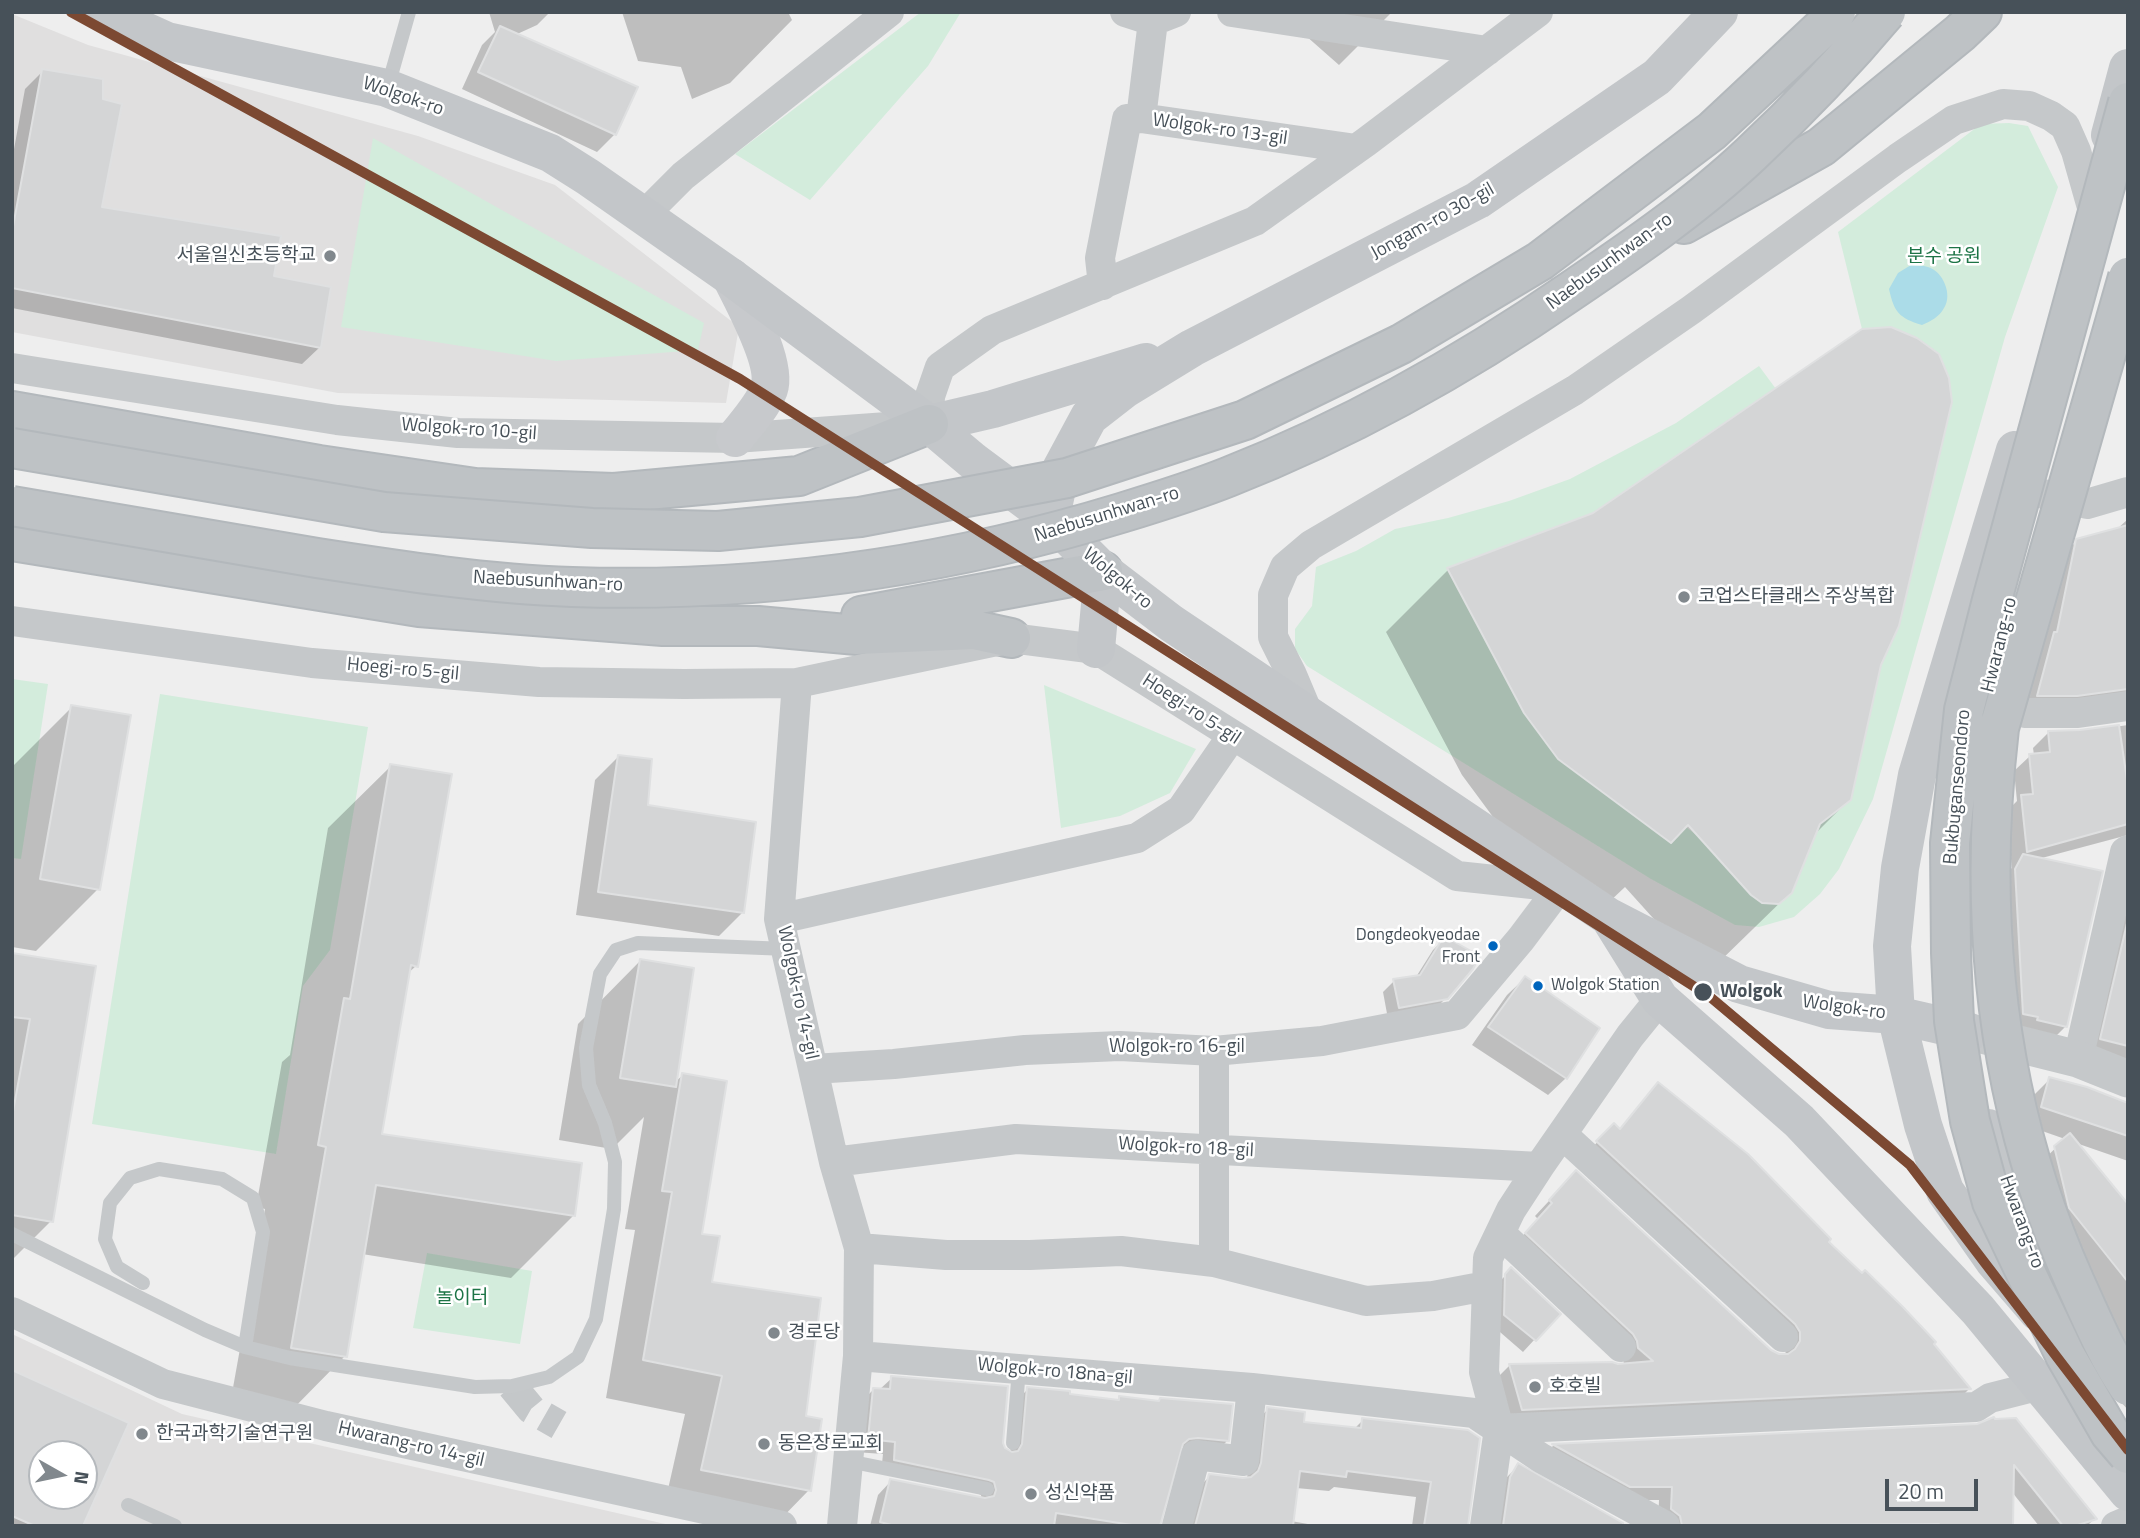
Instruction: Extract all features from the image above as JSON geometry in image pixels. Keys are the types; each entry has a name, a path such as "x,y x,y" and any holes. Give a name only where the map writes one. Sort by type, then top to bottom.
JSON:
{"highway":[{"path":"12,448 384,512 592,528 718,531 860,517 1067,478 1245,420 1401,344 1540,261 1712,131 1836,12"},
{"name":"Naebusunhwan-ro","path":"12,506 378,567 497,582 570,587 702,586 782,581 876,569 982,550 1070,528 1226,478 1360,418 1436,378 1510,333 1669,222 1749,156 1860,43 1886,12"},
{"path":"1603,270 1821,147 1982,12"},
{"name":"Bukbuganseondoro","path":"2128,102 1964,710 1950,843 1954,1021 1970,1121 1992,1202 2065,1355 2110,1433 2128,1454"},
{"name":"Bukbuganseondoro","path":"2128,276 1999,728 1992,789 1988,868 1992,964 2003,1046 2015,1105 2036,1181 2062,1252 2097,1331 2128,1386"},
{"path":"12,411 319,465 475,488 614,493 799,476 929,425"},
{"path":"12,541 419,607 663,626 758,626 848,618 1103,571"},
{"path":"758,626 857,635 974,630 1011,638"}],"main road":[{"name":"Wolgok-ro","path":"103,12 167,41 387,88 550,153 731,277 929,425 1051,519 1103,571 1150,607 1560,887 1609,917 1739,984 1829,1010 1896,1015 1970,1032"},
{"name":"Jongam-ro 30-gil","path":"1051,519 1061,468 1089,416 1125,389 1192,348 1478,200 1657,77 1719,12"},
{"path":"2069,1348 1994,1261 1945,1191 1923,1125 1896,1015 1892,946 1900,867 1917,775 2091,204 2128,68"},
{"name":"Hwarang-ro","path":"2128,132 1985,704 1971,781 1965,948 1970,1032 1982,1108 2030,1250 2069,1348 2101,1395 2128,1428"},
{"path":"731,277 768,359 772,375 768,392 735,438"},
{"name":"Jongam-ro 30-gil","path":"929,425 993,409 1192,348"},
{"path":"1098,635 1103,571"},
{"name":"Wolgok-ro","path":"1609,917 1660,999 1799,1121 1978,1310 2041,1385"},
{"path":"2041,1385 2128,1492"}],"street":[{"path":"643,216 683,176 889,12"},
{"path":"1125,12 1165,16 1141,118"},
{"path":"1232,12 1488,51"},
{"path":"929,425 930,396 940,367 992,330 1255,221 1538,12"},
{"path":"1308,713 1273,637 1273,595 1285,567 1311,545 1575,390 1691,310 1954,120 2003,104 2029,106 2051,116 2064,126 2076,151 2091,204"},
{"name":"Wolgok-ro 13-gil","path":"1103,285 1100,258 1127,119 1141,118 1356,149"},
{"name":"Wolgok-ro 10-gil","path":"12,368 337,420 458,433 735,438 929,425"},
{"path":"2039,493 2087,504 2128,492"},
{"name":"Hoegi-ro 5-gil","path":"12,621 312,663 540,682 684,684 797,683 1011,638 1098,635 1232,736 1457,876 1560,887"},
{"path":"779,919 797,683"},
{"path":"1985,704 2026,713 2078,713 2128,707"},
{"name":"Wolgok-ro 14-gil","path":"842,1526 858,1356 859,1248 834,1162 779,919 1137,838 1181,810 1232,736"},
{"path":"2078,1059 2127,851"},
{"name":"Wolgok-ro 16-gil","path":"813,1069 894,1064 1025,1049 1120,1046 1214,1052 1322,1041 1457,1015 1521,939 1560,887"},
{"path":"1485,1526 1499,1429 1484,1371 1488,1258 1511,1210 1539,1167 1630,1035 1660,999"},
{"path":"1970,1032 2078,1059 2128,1079"},
{"path":"1214,1052 1214,1262"},
{"path":"1563,1135 1783,1338"},
{"name":"Wolgok-ro 18-gil","path":"834,1162 1016,1139 1539,1167"},
{"path":"1500,1233 1621,1347"},
{"path":"859,1248 946,1255 1121,1251 1214,1262 1366,1301 1433,1296 1486,1286"},
{"name":"Hwarang-ro 14-gil","path":"12,1312 163,1384 326,1426 782,1526"},
{"name":"Wolgok-ro 18na-gil","path":"858,1356 1252,1388 1474,1413 1541,1458 1665,1526"},
{"path":"1499,1429 1976,1407 1990,1398 2041,1385"},
{"path":"1177,1526 1196,1455 1244,1461 1252,1388"},
{"path":"2116,1526 2128,1521"}],"lane":[{"path":"387,88 409,12"},
{"path":"12,1234 205,1330 245,1347 290,1358 475,1387 512,1386 549,1377 578,1357 596,1319 614,1209 615,1162 606,1123 589,1085 586,1048 600,974 616,950 638,943 787,949"},
{"path":"143,1283 117,1267 105,1240 110,1203 130,1178 159,1169 222,1179 253,1198 263,1232 245,1347"},
{"path":"1013,1443 1019,1369"},
{"path":"848,1461 987,1489"},
{"path":"128,1505 175,1526"}],"shaded area":[{"name":"서울일신초등학교","path":"12,14 88,45 418,136 555,185 739,327 726,403 338,393 12,332"},
{"name":"한국과학기술연구원","path":"12,1334 182,1414 674,1526 12,1526"}],"green space":[{"path":"921,12 961,12 928,66 810,200 735,154"},
{"name":"분수 공원","path":"2009,123 2028,126 2058,187 2005,337 1873,799 1839,869 1820,894 1794,917 1759,927 1735,925 1651,879 1307,666 1295,649 1295,629 1312,606 1316,567 1356,551 1395,529 1509,501 1570,479 1676,423 1759,366 1776,389 1671,843 1686,827 1698,836 1751,895 1762,903 1780,904 1792,893 1820,824 1851,800 1881,665 1899,626 1952,402 1949,378 1939,354 1917,338 1891,327 1862,329 1838,232 1981,124"},
{"path":"373,138 704,323 698,350 556,361 341,327"},
{"path":"12,679 48,684 21,859 12,858"},
{"path":"1044,685 1196,749 1170,793 1120,816 1061,828"},
{"path":"160,694 368,727 330,950 303,986 276,1154 92,1124"},
{"name":"놀이터","path":"427,1253 532,1271 520,1344 413,1328"}],"water":[{"path":"1911,265 1933,269 1942,278 1947,290 1947,303 1942,311 1922,325 1899,313 1889,289 1898,273"}],"pier":[{"path":"1820,12 1888,12 1761,133 1566,287 1268,450 1015,538 717,572 554,569 355,558 12,497 12,474 357,539 550,546 715,547 871,539 1009,513 1179,459 1556,262"}],"building":[{"path":"500,26 638,87 616,135 478,72"},
{"path":"42,69 103,79 103,99 122,104 102,207 281,236 274,276 331,287 321,348 12,288 12,232"},
{"name":"코업스타클래스 주상복합","path":"1891,327 1917,338 1939,354 1949,378 1952,402 1899,626 1881,665 1851,800 1820,824 1792,893 1779,904 1762,903 1751,895 1688,825 1671,843 1558,759 1524,713 1447,568 1593,513 1862,329"},
{"path":"2128,525 2128,689 2077,696 2037,696 2054,632 2057,632 2076,539"},
{"path":"71,705 131,715 100,890 40,879"},
{"path":"2119,725 2128,787 2128,824 2027,852 2021,795 2033,794 2029,754 2050,752 2048,731"},
{"path":"618,755 652,759 648,805 756,822 744,913 598,892"},
{"path":"390,764 452,774 418,967 411,965 382,1134 582,1163 575,1216 376,1185 347,1357 291,1348 326,1147 318,1145 344,998 350,999"},
{"path":"2023,854 2103,871 2067,1027 2023,1014 2015,869"},
{"path":"2128,919 2128,1046 2100,1039"},
{"path":"1444,936 1480,956 1473,969 1448,999 1399,1008 1393,979 1420,975"},
{"path":"12,953 96,966 53,1222 12,1215 12,1117 30,1019 12,1017"},
{"path":"640,959 694,968 676,1087 620,1078"},
{"path":"1525,976 1600,1028 1567,1079 1488,1027"},
{"path":"682,1073 727,1081 702,1234 720,1236 712,1282 821,1298 806,1416 822,1419 811,1491 701,1470 722,1376 643,1360 672,1192 662,1191"},
{"path":"2049,1077 2087,1087 2128,1103 2128,1136 2041,1107"},
{"path":"1658,1082 1748,1154 1831,1239 1829,1242 1862,1273 1865,1270 1902,1306 1936,1342 1934,1344 1971,1389 1522,1410 1509,1364 1618,1364 1653,1361 1638,1348 1633,1334 1525,1233 1552,1203 1549,1200 1576,1170 1771,1350 1788,1354 1800,1341 1800,1332 1795,1324 1596,1141 1614,1123 1620,1129"},
{"path":"2070,1133 2128,1204 2128,1282 2069,1208 2054,1146"},
{"path":"1511,1267 1561,1314 1536,1341 1504,1315 1505,1274"},
{"path":"12,1370 129,1423 98,1492 98,1440 28,1440 28,1510 90,1510 83,1526 35,1526 12,1516"},
{"path":"891,1376 1008,1386 1003,1443 1005,1448 1012,1452 1018,1451 1022,1444 1027,1387 1119,1400 1119,1396 1159,1401 1160,1398 1233,1404 1229,1441 1198,1438 1189,1439 1183,1444 1160,1526 1138,1526 1056,1513 1054,1526 895,1526 880,1522 890,1479 985,1498 994,1496 996,1490 994,1482 989,1480 894,1460 895,1442 868,1439 873,1388 890,1389"},
{"path":"1267,1407 1305,1412 1304,1422 1361,1428 1362,1418 1468,1430 1480,1438 1468,1526 1424,1526 1431,1482 1347,1471 1346,1477 1300,1471 1293,1526 1195,1526 1209,1474 1243,1478 1251,1477 1258,1471"},
{"path":"1994,1417 2016,1418 2097,1519 2075,1526 2063,1526 2014,1465 2013,1526 1682,1526 1680,1516 1671,1509 1672,1487 1630,1487 1552,1444 1977,1424"},
{"path":"1518,1463 1623,1523 1623,1526 1503,1526 1510,1477"}],"tunnel":[{"path":"512,1386 531,1409 559,1425"}],"transit line":[{"path":"71,12 740,379 1709,996 1910,1165 2128,1450"}],"place":[{"name":"서울일신초등학교","path":"330,256"},
{"name":"코업스타클래스 주상복합","path":"1684,597"},
{"name":"Dongdeokyeodae Front","path":"1493,946"},
{"name":"Wolgok Station","path":"1538,986"},
{"name":"Wolgok","path":"1703,992"},
{"name":"경로당","path":"774,1333"},
{"name":"호호빌","path":"1535,1387"},
{"name":"한국과학기술연구원","path":"142,1434"},
{"name":"동은장로교회","path":"764,1444"},
{"name":"성신약품","path":"1031,1494"}]}
